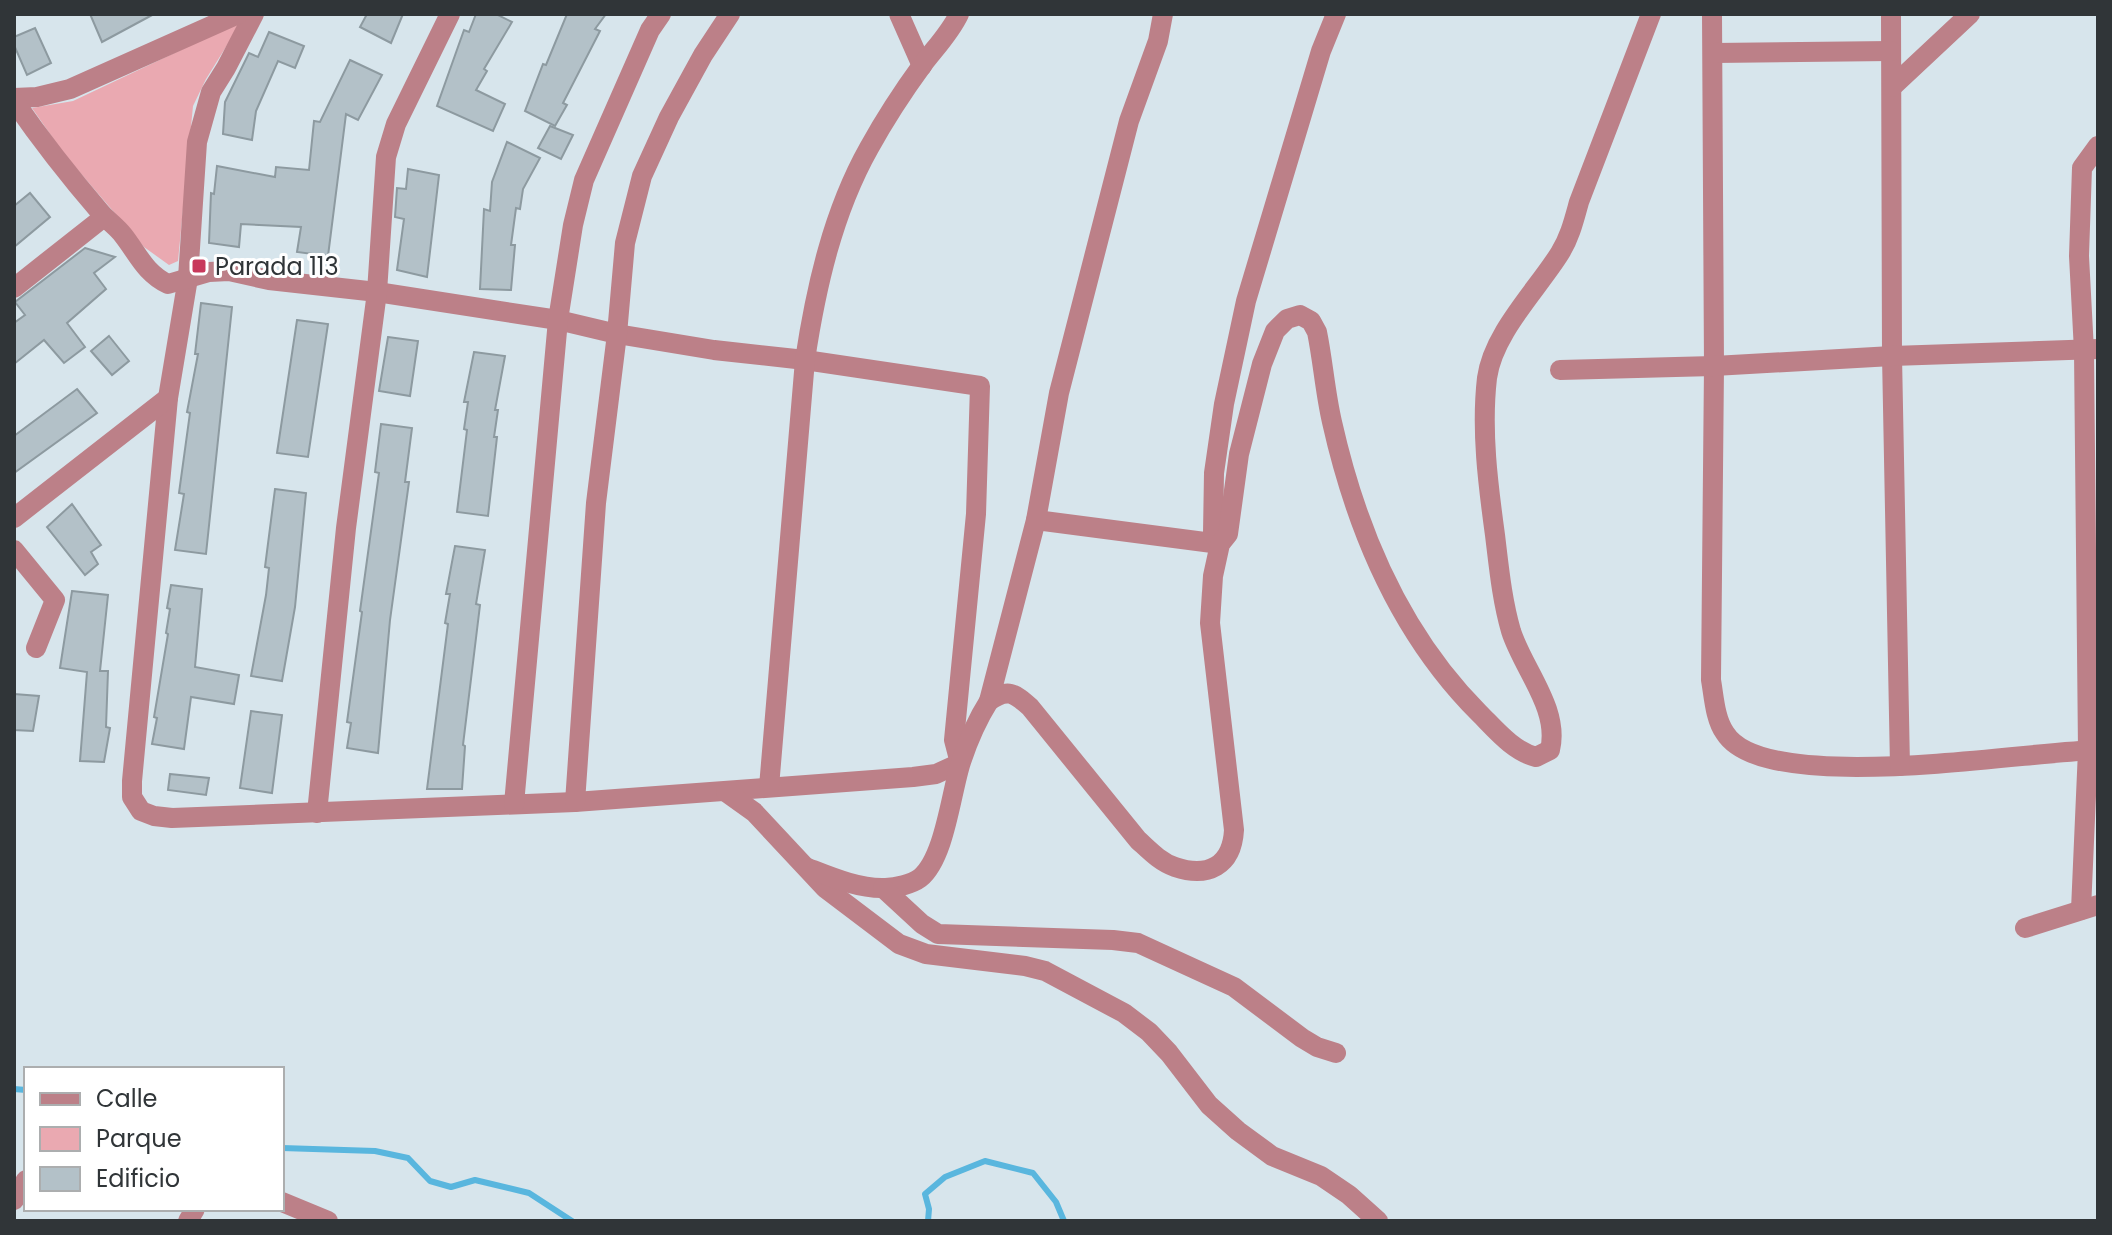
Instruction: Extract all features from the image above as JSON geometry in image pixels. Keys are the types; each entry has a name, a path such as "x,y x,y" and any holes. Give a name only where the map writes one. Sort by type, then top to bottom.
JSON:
{"street":[{"path":"238,14 70,89 14,100 44,144 104,217 123,235 154,277 168,284 209,272 229,271 269,280 377,292 558,320 617,334 714,350 980,386 976,514 954,740 960,763"},
{"path":"254,14 211,92 197,142 188,278 168,398 132,781 132,797 141,811 172,818 575,802 913,777 936,774 960,763"},
{"path":"317,813 346,528 377,292 386,157 390,141 450,14"},
{"path":"514,804 558,320 573,225 584,180 650,30 661,14"},
{"path":"575,802 596,503 625,243 642,176 669,117 730,14"},
{"path":"899,14 922,66"},
{"path":"769,787 805,360 814,301 851,183 869,148 959,14"},
{"path":"808,868 839,879 883,888 919,879 936,854 960,763 978,717 989,701 1036,520 1059,393 1129,121 1158,41 1163,14"},
{"path":"1220,544 1213,533 1214,473 1238,335 1317,65 1336,14"},
{"path":"989,701 1001,693 1009,693 1030,707 1138,840 1156,856 1173,867 1195,871 1227,860 1233,848 1234,830 1210,623 1213,576 1220,544 1228,534 1239,454 1262,364 1275,331 1287,319 1300,315 1311,321 1317,332 1332,421 1351,490 1367,536 1396,601 1431,657 1457,691 1502,736 1524,754 1536,757 1550,750 1553,738 1550,720 1512,632 1502,591 1487,458 1487,379 1491,359 1500,341 1561,253 1571,232 1579,202 1651,14"},
{"path":"1712,14 1714,366 1711,680 1725,735 1739,746 1790,764 1839,768 2093,750"},
{"path":"1891,14 1892,356 1900,766"},
{"path":"1892,87 1970,14"},
{"path":"1714,53 1891,51"},
{"path":"2025,928 2089,908 2093,750 2091,350 2079,256 2082,168 2098,146"},
{"path":"14,288 104,217"},
{"path":"1560,370 2091,350"},
{"path":"14,518 168,398"},
{"path":"1036,520 1220,544"},
{"path":"14,550 55,600 36,648"},
{"path":"726,792 754,812 845,905 899,944 926,954 1045,971 1124,1013 1149,1032 1209,1105 1238,1131 1272,1156 1321,1176 1349,1195 1378,1221"},
{"path":"883,888 922,924 938,934 1138,943 1234,987 1302,1038 1336,1053"},
{"path":"284,1203 328,1221"}],"green space":[{"path":"242,21 193,106 178,261 169,265 144,247 64,154 32,108 73,101"}],"building":[{"path":"90,14 154,14 102,42"},
{"path":"367,14 403,14 391,43 360,27"},
{"path":"476,14 496,14 512,22 484,69 487,71 476,90 505,104 493,131 437,106 464,30 469,32"},
{"path":"567,14 606,14 595,29 600,31 563,103 567,105 555,126 525,111"},
{"path":"35,28 51,63 27,75 14,45 14,37"},
{"path":"269,32 304,46 295,68 278,61 256,111 252,140 223,134 225,102 249,53 258,57"},
{"path":"350,60 382,75 358,120 346,114 328,256 297,252 301,227 241,224 239,247 209,243 211,193 214,194 217,166 275,177 276,167 309,170 314,121 320,122"},
{"path":"550,126 573,135 561,159 538,148"},
{"path":"507,142 540,158 523,189 520,209 516,208 511,245 515,245 511,290 480,289 484,209 490,211 492,182"},
{"path":"408,169 439,175 427,277 397,270 404,219 395,217 397,188 406,189"},
{"path":"30,193 50,217 14,247 14,206"},
{"path":"85,248 115,257 94,273 106,289 67,323 85,347 64,363 44,340 14,364 14,323 25,315 15,302"},
{"path":"201,303 232,307 206,554 175,550 184,494 179,493 190,413 187,412 198,354 195,354"},
{"path":"297,320 328,324 308,457 277,453"},
{"path":"109,336 129,361 112,375 91,351"},
{"path":"388,337 418,341 410,396 379,391"},
{"path":"474,352 505,356 495,410 498,410 494,437 497,437 488,516 457,512 467,430 464,429 468,402 464,402"},
{"path":"77,389 97,413 14,473 14,436"},
{"path":"381,424 412,428 405,482 409,482 390,620 378,753 347,748 351,723 347,722 379,473 375,472"},
{"path":"275,489 306,493 295,607 282,681 251,676 266,595 269,568 265,567"},
{"path":"72,504 101,545 91,552 98,564 85,575 47,527"},
{"path":"455,546 485,550 476,604 480,605 463,745 462,789 427,789 448,624 445,623 450,594 446,594"},
{"path":"171,585 202,589 195,667 239,675 234,704 191,697 184,749 152,744 168,634 170,609 167,608"},
{"path":"72,591 108,595 100,671 108,671 106,727 110,728 104,762 80,761 87,672 60,668"},
{"path":"14,694 39,696 33,731 14,730"},
{"path":"251,711 282,715 272,793 240,788"},
{"path":"170,774 209,778 206,795 168,790"}],"waterway":[{"path":"14,1089 24,1090"},
{"path":"284,1148 375,1151 408,1158 430,1181 451,1187 475,1180 529,1193 572,1221"},
{"path":"928,1221 925,1194 945,1177 985,1161 1033,1173 1056,1202 1064,1221"}],"place":[{"name":"Parada 113","path":"199,266"}]}
